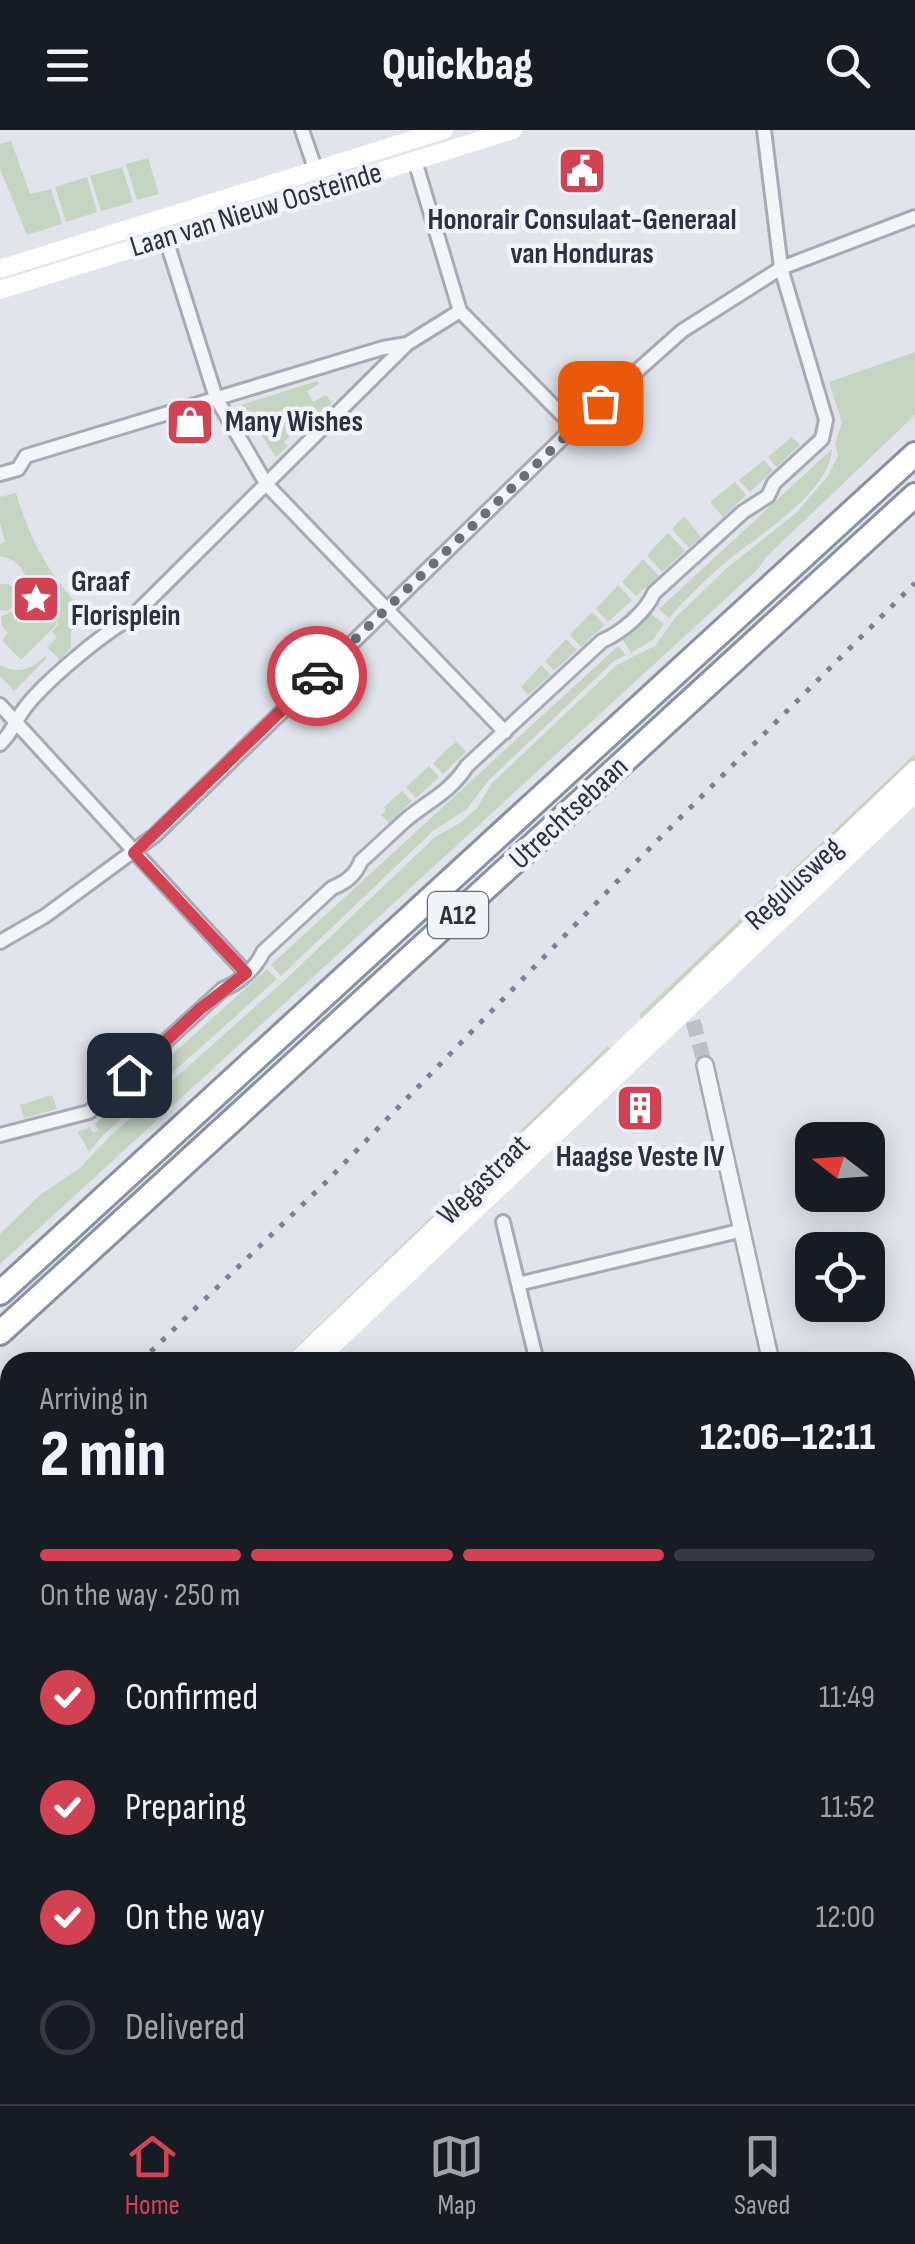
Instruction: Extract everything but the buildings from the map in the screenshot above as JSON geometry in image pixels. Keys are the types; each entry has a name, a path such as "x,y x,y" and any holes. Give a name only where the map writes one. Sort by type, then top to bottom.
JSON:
{"highway":[{"name":"Utrechtsebaan","path":"0,1292 915,454"},
{"name":"Utrechtsebaan","path":"0,1333 915,495"}],"main road":[{"name":"Laan van Nieuw Oosteinde","path":"0,269 444,130"},
{"name":"Laan van Nieuw Oosteinde","path":"0,290 513,130"},
{"name":"Regulusweg","path":"684,1010 915,770"},
{"name":"Regulusweg","path":"684,1010 915,793"},
{"name":"Wegastraat","path":"306,1352 684,1010"},
{"name":"Wegastraat","path":"326,1352 684,1010"}],"street":[{"path":"302,130 316,171"},
{"path":"0,1135 89,1112 129,1075 137,1073 156,1050 223,989 234,985 263,952 332,888 357,872 361,862 412,814 426,808 602,641 614,636 650,602 654,593 743,512 768,496 774,483 822,439 826,431 814,381 780,268 764,130"},
{"path":"415,161 460,311 574,426"},
{"path":"0,942 46,916 134,853 574,426 682,331 732,295 780,268 915,217"},
{"path":"166,238 216,398 267,485 505,732"},
{"path":"0,744 16,726 23,710 108,630 131,618 407,344 460,311"},
{"path":"0,474 18,469 26,456 407,344"},
{"path":"0,706 246,973"},
{"path":"706,1066 769,1352"},
{"path":"503,1222 535,1352"},
{"path":"518,1284 740,1231"}],"green space":[{"path":"11,141 30,194 51,189 62,224 27,235 0,169 0,144"},
{"path":"148,158 159,194 137,200 126,164"},
{"path":"122,167 133,202 101,211 90,176"},
{"path":"87,177 97,212 66,222 55,187"},
{"path":"915,352 915,415 758,569 0,1264 0,1234 40,1195 80,1168 435,837 477,808 492,783 617,665 655,646 675,618 727,568 797,512 828,476 838,456 835,443 842,423 829,382"},
{"path":"317,381 319,384 307,391 313,402 326,395 332,403 299,435 294,431 284,442 288,446 276,457 241,405"},
{"path":"792,437 800,445 777,467 768,457"},
{"path":"832,449 820,480 792,510 715,571 669,618 659,609"},
{"path":"764,460 773,470 750,492 739,480"},
{"path":"735,482 746,495 723,517 710,502"},
{"name":"Graaf Florisplein","path":"16,493 44,559 87,615 71,631 71,648 60,660 47,647 57,638 52,631 59,624 54,619 57,624 21,660 2,640 8,633 1,616 20,604 27,585 20,567 0,556 0,544 5,542 0,497"},
{"path":"684,516 701,537 689,548 672,529"},
{"path":"668,533 685,551 662,572 647,555"},
{"path":"643,559 659,576 636,596 622,582"},
{"path":"0,584 9,584 18,593 15,606 7,611 0,610"},
{"path":"618,585 632,600 608,622 596,609"},
{"path":"592,612 605,625 581,647 570,635"},
{"path":"650,613 664,624 653,640 631,653 622,638"},
{"path":"566,639 577,650 554,671 545,661"},
{"path":"618,646 626,655 614,661 488,781 467,809 434,830 281,976 271,965"},
{"path":"45,656 14,691 0,676 0,665 24,669"},
{"path":"541,665 551,675 528,695 521,687"},
{"path":"456,741 466,752 443,774 433,763"},
{"path":"915,754 915,763 641,1021 640,1014"},
{"path":"429,766 439,777 416,798 406,787"},
{"path":"402,791 412,801 389,823 381,815 384,807"},
{"path":"267,969 277,979 103,1135 89,1152 78,1132 89,1127 94,1133 98,1130 95,1124"},
{"path":"608,1046 612,1050 299,1352 291,1352"},
{"path":"52,1095 57,1109 24,1118 20,1105"}],"tunnel":[{"path":"693,1021 705,1065"}],"railway":[{"path":"150,1352 327,1181 635,863 915,583"}],"way so far":[{"path":"317,676 600,403"}],"place":[{"name":"Honorair Consulaat-Generaal van Honduras","path":"582,171"},
{"name":"Many Wishes","path":"190,422"},
{"name":"Graaf Florisplein","path":"36,599"},
{"name":"Haagse Veste IV","path":"640,1108"}],"route":[{"path":"129,1075 137,1073 200,1009 246,973 134,853 317,676"}]}
